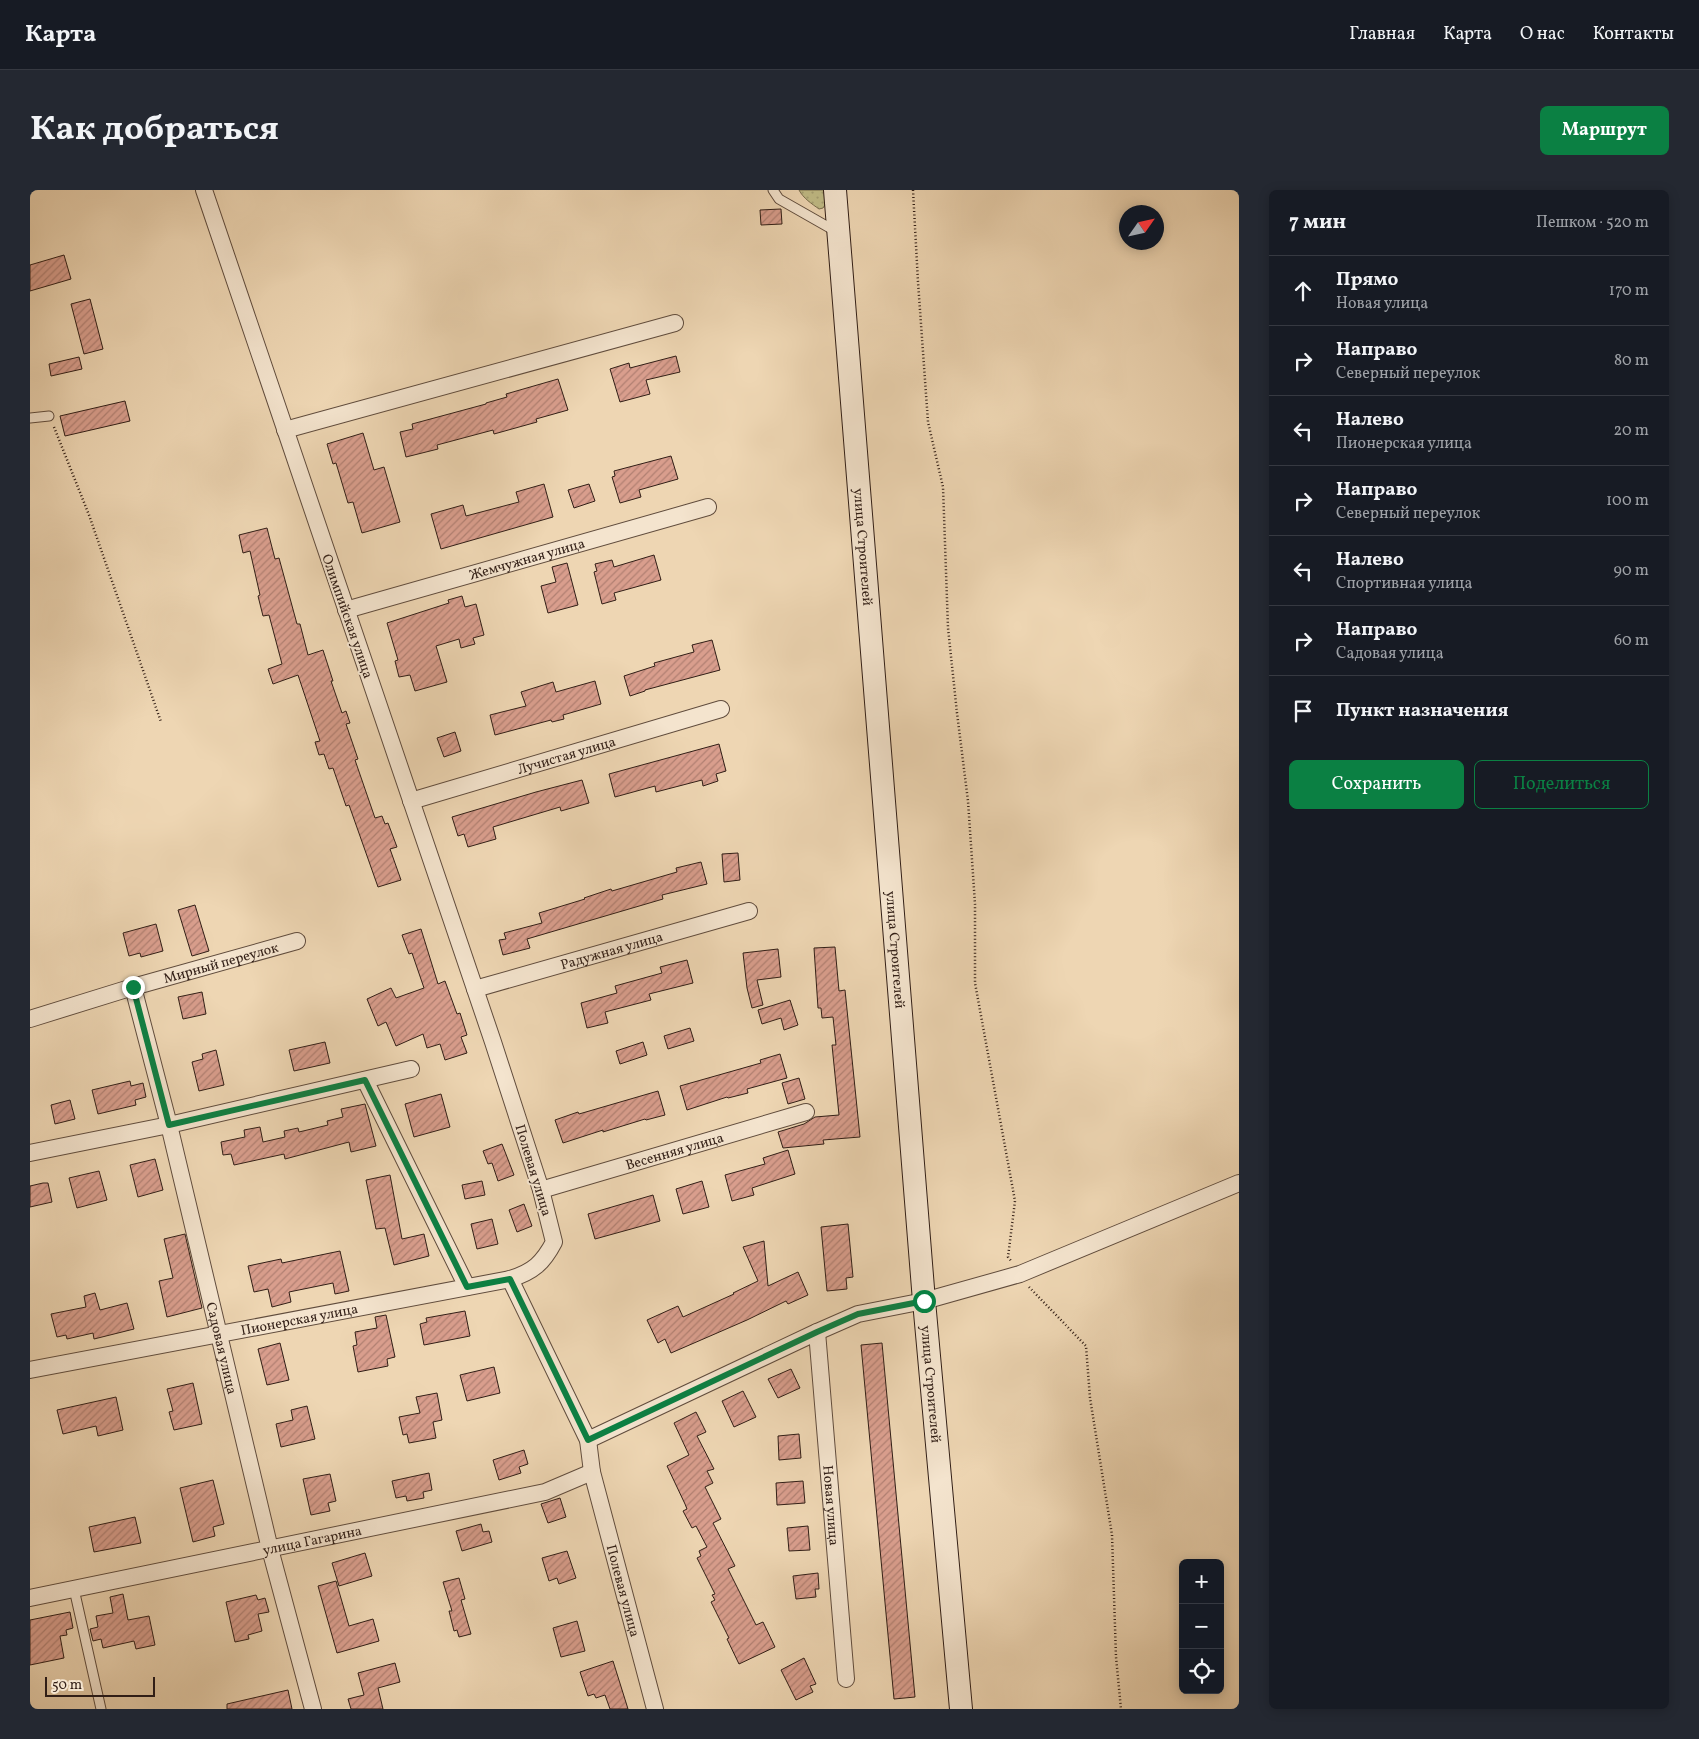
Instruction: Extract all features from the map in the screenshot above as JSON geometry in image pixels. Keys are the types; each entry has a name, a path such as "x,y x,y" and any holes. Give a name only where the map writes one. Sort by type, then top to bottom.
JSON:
{"main road":[{"name":"улица Строителей","path":"835,190 924,1301 962,1709"}],"street":[{"name":"Олимпийская улица","path":"204,190 493,1042"},
{"path":"285,430 674,323"},
{"name":"Жемчужная улица","path":"346,610 708,507"},
{"name":"Лучистая улица","path":"412,801 721,710"},
{"name":"Радужная улица","path":"475,989 748,911"},
{"name":"Мирный переулок","path":"30,1019 133,987 297,942"},
{"name":"Садовая улица","path":"133,987 169,1125 270,1549 312,1709"},
{"name":"Полевая улица","path":"493,1042 542,1190 554,1242 546,1257 534,1268 523,1275 510,1279 588,1440 592,1472 655,1709"},
{"path":"30,1153 169,1125 411,1069"},
{"path":"365,1080 467,1287"},
{"name":"Весенняя улица","path":"542,1190 806,1112"},
{"path":"588,1440 858,1314 924,1301 1020,1274 1239,1183"},
{"name":"Пионерская улица","path":"30,1370 510,1279"},
{"name":"Новая улица","path":"817,1332 846,1679"},
{"name":"улица Гагарина","path":"30,1598 545,1492 592,1472"}],"lane":[{"path":"773,190 779,199 839,233"},
{"path":"30,418 49,416"},
{"path":"74,1589 101,1709"}],"path":[{"path":"912,190 928,422 943,487 948,628 968,801 975,904 975,983 1015,1201 1008,1257 1034,1293 1086,1346 1090,1398 1112,1535 1116,1657 1121,1709"},
{"path":"49,416 89,515 161,722"}],"shaded area":[{"path":"799,190 824,190 825,205 819,209 805,198"}],"building":[{"path":"781,209 782,224 761,225 760,210"},
{"path":"64,255 71,279 30,291 30,265"},
{"path":"90,299 103,349 84,354 71,304"},
{"path":"676,356 680,372 646,380 650,394 620,402 610,369 629,363 630,368"},
{"path":"79,357 82,369 51,376 49,364"},
{"path":"558,379 568,410 536,419 537,422 494,434 493,430 437,445 438,449 406,457 400,432 413,429 412,424 486,404 507,397 506,394"},
{"path":"125,401 130,421 65,436 60,416"},
{"path":"363,433 374,470 384,467 400,522 362,533 353,502 348,503 336,463 333,464 327,444"},
{"path":"671,456 678,479 639,490 641,497 620,503 612,477 615,476 614,471"},
{"path":"544,484 553,517 441,549 431,514 463,505 466,516 519,502 516,492"},
{"path":"589,484 595,501 574,508 568,490"},
{"path":"267,528 275,559 279,558 297,624 300,624 308,655 323,650 342,713 346,711 350,723 346,724 358,759 355,760 375,818 382,816 385,824 388,823 397,847 390,849 401,880 378,887 349,805 346,806 333,768 329,769 324,754 319,755 315,742 320,741 298,675 273,684 268,669 282,664 269,615 263,616 250,551 243,553 239,535"},
{"path":"654,555 661,580 614,593 616,600 602,604 594,572 597,571 595,564 612,560 614,567"},
{"path":"567,563 578,605 548,613 541,586 556,582 552,567"},
{"path":"462,596 465,607 476,604 484,635 473,638 475,644 461,648 459,639 436,646 447,682 415,691 410,675 399,677 395,661 398,660 387,623 449,603 448,600"},
{"path":"712,640 720,670 645,690 630,696 624,676 655,666 654,663 694,652 692,645"},
{"path":"595,681 601,704 563,715 564,719 552,722 551,720 495,735 490,715 526,706 521,692 553,682 556,692"},
{"path":"455,732 461,751 444,757 437,738"},
{"path":"719,744 726,771 716,774 718,781 703,786 702,780 656,792 655,786 615,797 609,774"},
{"path":"582,780 589,803 561,811 560,807 493,827 496,839 468,847 464,834 458,836 452,817"},
{"path":"738,853 740,880 724,882 722,854"},
{"path":"701,862 707,884 662,895 663,899 527,939 530,948 503,955 499,940 506,939 504,933 542,923 539,913 611,889 612,891 677,872 676,868"},
{"path":"195,905 209,951 192,956 178,910"},
{"path":"156,924 163,951 141,957 140,953 129,956 123,933"},
{"path":"421,929 438,984 445,981 457,1014 460,1013 467,1035 461,1037 467,1053 445,1060 440,1044 427,1048 423,1034 396,1046 386,1022 378,1026 367,999 391,988 396,998 424,988 412,953 409,954 402,935"},
{"path":"835,947 839,991 845,990 860,1137 823,1140 824,1144 783,1148 778,1132 804,1124 815,1117 839,1115 832,1045 836,1045 833,1017 822,1018 821,1008 818,1008 814,948"},
{"path":"778,949 781,977 757,980 763,1005 752,1008 747,988 743,953"},
{"path":"687,960 693,983 649,994 651,1000 605,1012 608,1023 587,1028 581,1003 617,993 615,986 662,973 660,967"},
{"path":"202,992 206,1014 183,1019 178,997"},
{"path":"790,1000 798,1025 784,1030 781,1018 762,1024 758,1010"},
{"path":"690,1028 694,1041 668,1049 664,1036"},
{"path":"325,1042 330,1063 294,1071 289,1050"},
{"path":"643,1042 647,1055 620,1064 616,1051"},
{"path":"216,1050 224,1085 199,1091 192,1062 203,1059 202,1054"},
{"path":"780,1054 787,1078 747,1089 748,1093 727,1097 687,1110 680,1086 761,1063 760,1060"},
{"path":"799,1078 805,1099 788,1104 782,1083"},
{"path":"130,1081 131,1086 143,1083 146,1097 135,1100 136,1105 98,1114 92,1090"},
{"path":"658,1091 665,1115 603,1132 603,1130 563,1143 555,1120"},
{"path":"441,1094 450,1127 414,1137 405,1104"},
{"path":"70,1100 75,1119 55,1124 51,1105"},
{"path":"365,1104 376,1146 351,1152 349,1142 285,1159 284,1154 234,1165 231,1154 223,1155 221,1142 245,1137 244,1130 260,1127 263,1142 285,1137 284,1131 298,1128 299,1132 328,1125 327,1121 343,1117 341,1109"},
{"path":"502,1144 514,1175 498,1181 492,1163 488,1164 483,1151"},
{"path":"788,1150 795,1174 752,1188 754,1195 732,1201 725,1175 765,1164 763,1158"},
{"path":"155,1159 163,1190 138,1197 130,1165"},
{"path":"99,1171 107,1200 77,1208 69,1178"},
{"path":"390,1175 402,1239 424,1234 429,1256 394,1265 385,1228 376,1229 366,1180"},
{"path":"482,1181 485,1195 465,1199 462,1185"},
{"path":"702,1181 709,1207 683,1214 676,1189"},
{"path":"48,1183 52,1202 30,1207 30,1186"},
{"path":"653,1195 660,1221 595,1239 588,1214"},
{"path":"524,1204 532,1226 517,1232 509,1210"},
{"path":"492,1219 498,1244 477,1249 471,1224"},
{"path":"848,1224 853,1277 846,1278 847,1289 827,1291 821,1227"},
{"path":"185,1234 202,1308 167,1317 159,1281 173,1278 164,1239"},
{"path":"764,1241 768,1286 798,1272 808,1295 788,1304 786,1301 671,1353 665,1339 658,1343 647,1320 678,1306 683,1317 758,1281 743,1247"},
{"path":"340,1251 349,1291 335,1294 333,1283 289,1292 291,1302 272,1307 268,1289 254,1292 248,1266 281,1259 282,1263"},
{"path":"95,1293 100,1310 127,1303 134,1329 94,1339 93,1333 67,1339 66,1335 57,1337 51,1314 86,1307 84,1296"},
{"path":"465,1311 470,1336 424,1345 420,1324 427,1322 426,1318"},
{"path":"386,1315 395,1357 387,1359 388,1366 358,1372 353,1346 357,1345 355,1332 377,1328 375,1317"},
{"path":"280,1343 289,1380 267,1385 258,1349"},
{"path":"882,1343 915,1697 894,1699 861,1345"},
{"path":"494,1367 500,1393 467,1401 460,1375"},
{"path":"791,1369 800,1388 778,1398 768,1379"},
{"path":"193,1383 202,1424 174,1430 169,1412 173,1411 167,1389"},
{"path":"743,1391 756,1417 734,1427 722,1401"},
{"path":"437,1393 442,1420 433,1422 436,1438 409,1443 407,1434 403,1435 399,1417 420,1413 416,1397"},
{"path":"116,1397 123,1430 98,1436 96,1426 63,1434 57,1410"},
{"path":"307,1406 315,1439 281,1447 276,1424 293,1420 291,1410"},
{"path":"696,1412 706,1432 697,1436 714,1469 707,1471 713,1483 705,1487 721,1519 713,1523 735,1566 728,1569 756,1625 763,1622 775,1647 739,1664 727,1639 729,1638 711,1602 715,1600 712,1595 715,1594 697,1558 701,1556 699,1551 707,1547 696,1526 692,1528 683,1511 687,1509 667,1466 689,1455 674,1423"},
{"path":"799,1434 801,1458 779,1460 778,1436"},
{"path":"524,1450 528,1464 519,1467 521,1473 499,1480 493,1460"},
{"path":"429,1473 432,1490 423,1492 424,1498 407,1501 406,1496 396,1498 392,1481"},
{"path":"330,1474 336,1501 328,1503 330,1511 311,1515 303,1479"},
{"path":"213,1480 224,1524 213,1527 215,1536 193,1542 180,1488"},
{"path":"803,1481 805,1503 777,1505 776,1483"},
{"path":"560,1498 566,1517 548,1523 541,1504"},
{"path":"135,1517 141,1543 94,1552 89,1527"},
{"path":"481,1524 483,1532 489,1531 492,1542 462,1551 456,1531"},
{"path":"808,1526 810,1550 789,1551 787,1528"},
{"path":"567,1551 576,1578 559,1584 557,1578 549,1581 542,1558"},
{"path":"365,1553 372,1576 339,1586 332,1563"},
{"path":"818,1573 819,1589 815,1589 816,1597 796,1599 793,1576"},
{"path":"459,1578 465,1599 461,1600 471,1634 459,1637 457,1630 454,1631 449,1611 452,1611 443,1582"},
{"path":"336,1581 349,1626 373,1619 379,1641 337,1653 318,1586"},
{"path":"123,1594 128,1620 149,1616 155,1645 136,1649 134,1641 103,1648 101,1639 93,1641 90,1629 98,1627 96,1616 113,1613 110,1597"},
{"path":"256,1595 258,1600 265,1598 269,1612 258,1614 262,1631 248,1635 249,1639 235,1642 226,1602"},
{"path":"70,1612 73,1628 66,1630 67,1635 60,1636 64,1658 30,1665 30,1620"},
{"path":"577,1621 585,1651 561,1657 553,1628"},
{"path":"804,1658 816,1684 810,1686 813,1692 796,1700 781,1670"},
{"path":"613,1661 628,1709 610,1709 605,1695 596,1698 594,1694 588,1696 580,1672"},
{"path":"395,1663 400,1682 378,1688 383,1709 351,1709 348,1699 364,1695 358,1673"},
{"path":"288,1690 292,1709 227,1709 227,1704"}],"route":[{"path":"133,987 169,1125 365,1080 467,1287 510,1279 588,1440 858,1314 924,1301"}]}
